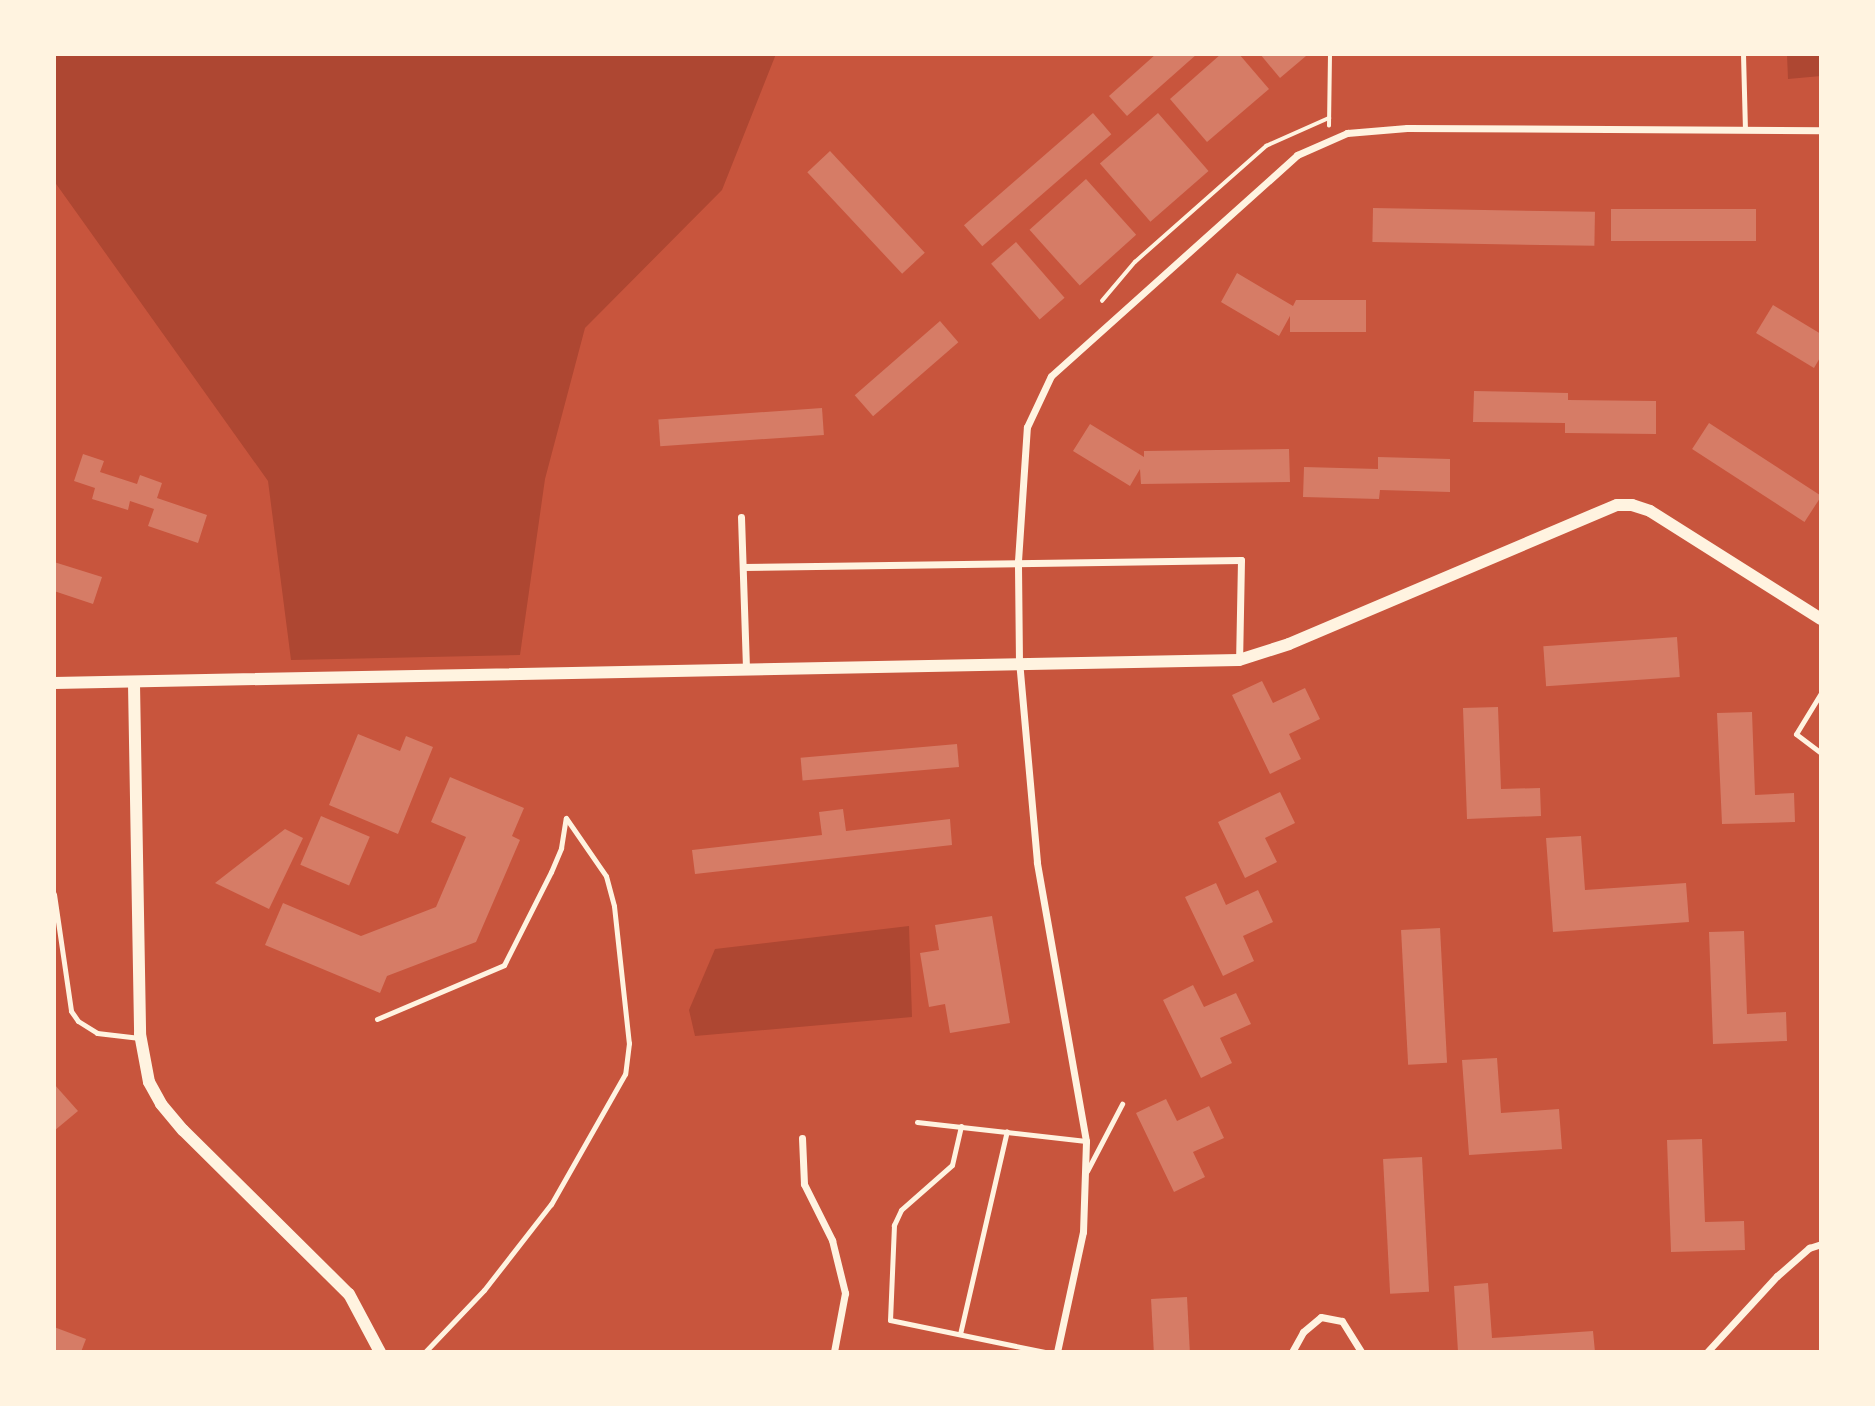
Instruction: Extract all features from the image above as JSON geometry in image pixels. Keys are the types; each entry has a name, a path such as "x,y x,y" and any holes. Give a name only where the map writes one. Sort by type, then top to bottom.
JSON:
{"street":[{"path":"1056,1352 1083,1232 1086,1141 1037,863 1019,662 1018,561 1027,426 1051,376 1297,155 1347,132 1407,128 1821,130"},
{"path":"54,683 134,684 1019,662 1239,660 1289,644 1617,505 1632,505 1650,511 1821,619"},
{"path":"741,517 746,669"},
{"path":"743,567 1018,561 1241,560 1239,660"},
{"path":"134,684 141,1038 149,1082 161,1104 183,1130 340,1284 366,1321 380,1352"},
{"path":"802,1138 804,1184 832,1240 845,1293 834,1352"},
{"path":"1707,1352 1777,1276 1810,1248 1821,1244"},
{"path":"1292,1352 1303,1332 1321,1317 1342,1321 1361,1352"}],"lane":[{"path":"1743,54 1745,130"},
{"path":"1821,693 1796,734 1821,753"},
{"path":"377,1019 504,965 551,872 561,848 566,818 606,876 614,906 629,1043 625,1074 551,1204 484,1290 425,1352"},
{"path":"54,894 71,1011 78,1021 97,1033 141,1038"},
{"path":"1087,1171 1122,1104"},
{"path":"917,1122 1086,1141"},
{"path":"961,1126 951,1165 901,1210 894,1225 890,1320 1045,1352"},
{"path":"960,1334 1007,1131"}],"path":[{"path":"1102,301 1135,262 1266,146 1329,118 1330,54"}],"shaded area":[{"path":"54,54 776,54 722,190 585,328 545,479 520,655 291,660 268,481 54,181"},
{"path":"1787,54 1821,54 1821,76 1788,79"},
{"path":"909,926 912,1017 695,1036 689,1010 715,949"}],"building":[{"path":"1156,54 1197,54 1127,116 1109,96"},
{"path":"1221,54 1239,54 1269,89 1207,142 1170,99"},
{"path":"1260,54 1304,54 1306,56 1280,78"},
{"path":"1093,113 1111,134 982,246 964,225"},
{"path":"1158,113 1209,171 1150,222 1100,164"},
{"path":"830,151 925,253 902,274 807,172"},
{"path":"1086,179 1136,235 1080,286 1030,230"},
{"path":"1373,208 1595,212 1594,246 1372,242"},
{"path":"1611,209 1756,209 1756,241 1611,241"},
{"path":"1016,242 1065,298 1040,319 991,264"},
{"path":"1237,273 1293,306 1296,300 1366,300 1366,332 1290,332 1290,316 1279,336 1221,302"},
{"path":"1773,305 1821,334 1821,356 1814,368 1756,333"},
{"path":"940,321 958,342 873,416 855,395"},
{"path":"1474,391 1568,393 1568,400 1656,401 1656,434 1565,433 1565,423 1473,422"},
{"path":"822,408 824,435 660,446 658,419"},
{"path":"1709,423 1821,496 1804,522 1692,449"},
{"path":"1090,424 1144,457 1144,451 1289,449 1290,482 1141,484 1140,469 1130,486 1073,451"},
{"path":"83,454 104,461 100,472 137,484 140,475 162,483 157,498 207,515 198,543 148,526 154,509 130,501 128,510 92,499 95,488 74,481"},
{"path":"1378,457 1450,459 1450,492 1380,490 1379,499 1303,497 1304,467 1378,469"},
{"path":"54,562 102,577 93,604 54,591"},
{"path":"1677,637 1680,677 1546,686 1543,646"},
{"path":"1262,681 1273,703 1305,688 1320,719 1289,734 1301,759 1270,774 1232,695"},
{"path":"1498,707 1501,789 1540,788 1541,816 1467,819 1463,708"},
{"path":"1752,712 1755,795 1794,793 1795,822 1722,824 1717,713"},
{"path":"358,734 400,751 406,736 433,747 398,834 329,805"},
{"path":"957,744 959,767 803,781 801,758"},
{"path":"450,777 524,808 512,836 520,840 476,942 387,976 380,993 265,945 283,903 361,936 436,907 466,837 431,822"},
{"path":"1280,792 1295,823 1265,838 1277,862 1245,878 1218,822"},
{"path":"843,809 846,831 950,819 952,845 695,874 692,850 822,835 819,812"},
{"path":"321,816 370,837 349,885 300,865"},
{"path":"285,829 303,838 269,909 215,883"},
{"path":"1581,836 1585,890 1686,883 1689,922 1553,932 1546,838"},
{"path":"1216,883 1226,905 1258,890 1273,922 1243,936 1254,961 1223,976 1185,897"},
{"path":"992,916 1010,1023 950,1033 945,1004 929,1007 920,953 939,950 935,925"},
{"path":"1440,928 1447,1063 1408,1065 1401,930"},
{"path":"1744,931 1747,1014 1786,1012 1787,1041 1713,1044 1709,932"},
{"path":"1193,985 1204,1007 1236,993 1251,1024 1220,1038 1232,1063 1201,1078 1163,1000"},
{"path":"1497,1058 1501,1113 1559,1109 1562,1149 1469,1155 1462,1060"},
{"path":"54,1084 78,1111 54,1131"},
{"path":"1166,1099 1177,1121 1209,1106 1224,1138 1193,1152 1205,1177 1174,1192 1136,1113"},
{"path":"1702,1139 1705,1222 1744,1221 1745,1250 1671,1252 1667,1140"},
{"path":"1422,1157 1429,1292 1390,1294 1383,1159"},
{"path":"1488,1283 1492,1338 1593,1331 1595,1352 1458,1352 1454,1286"},
{"path":"1187,1297 1190,1352 1154,1352 1151,1299"},
{"path":"54,1327 86,1339 81,1352 54,1352"}]}
